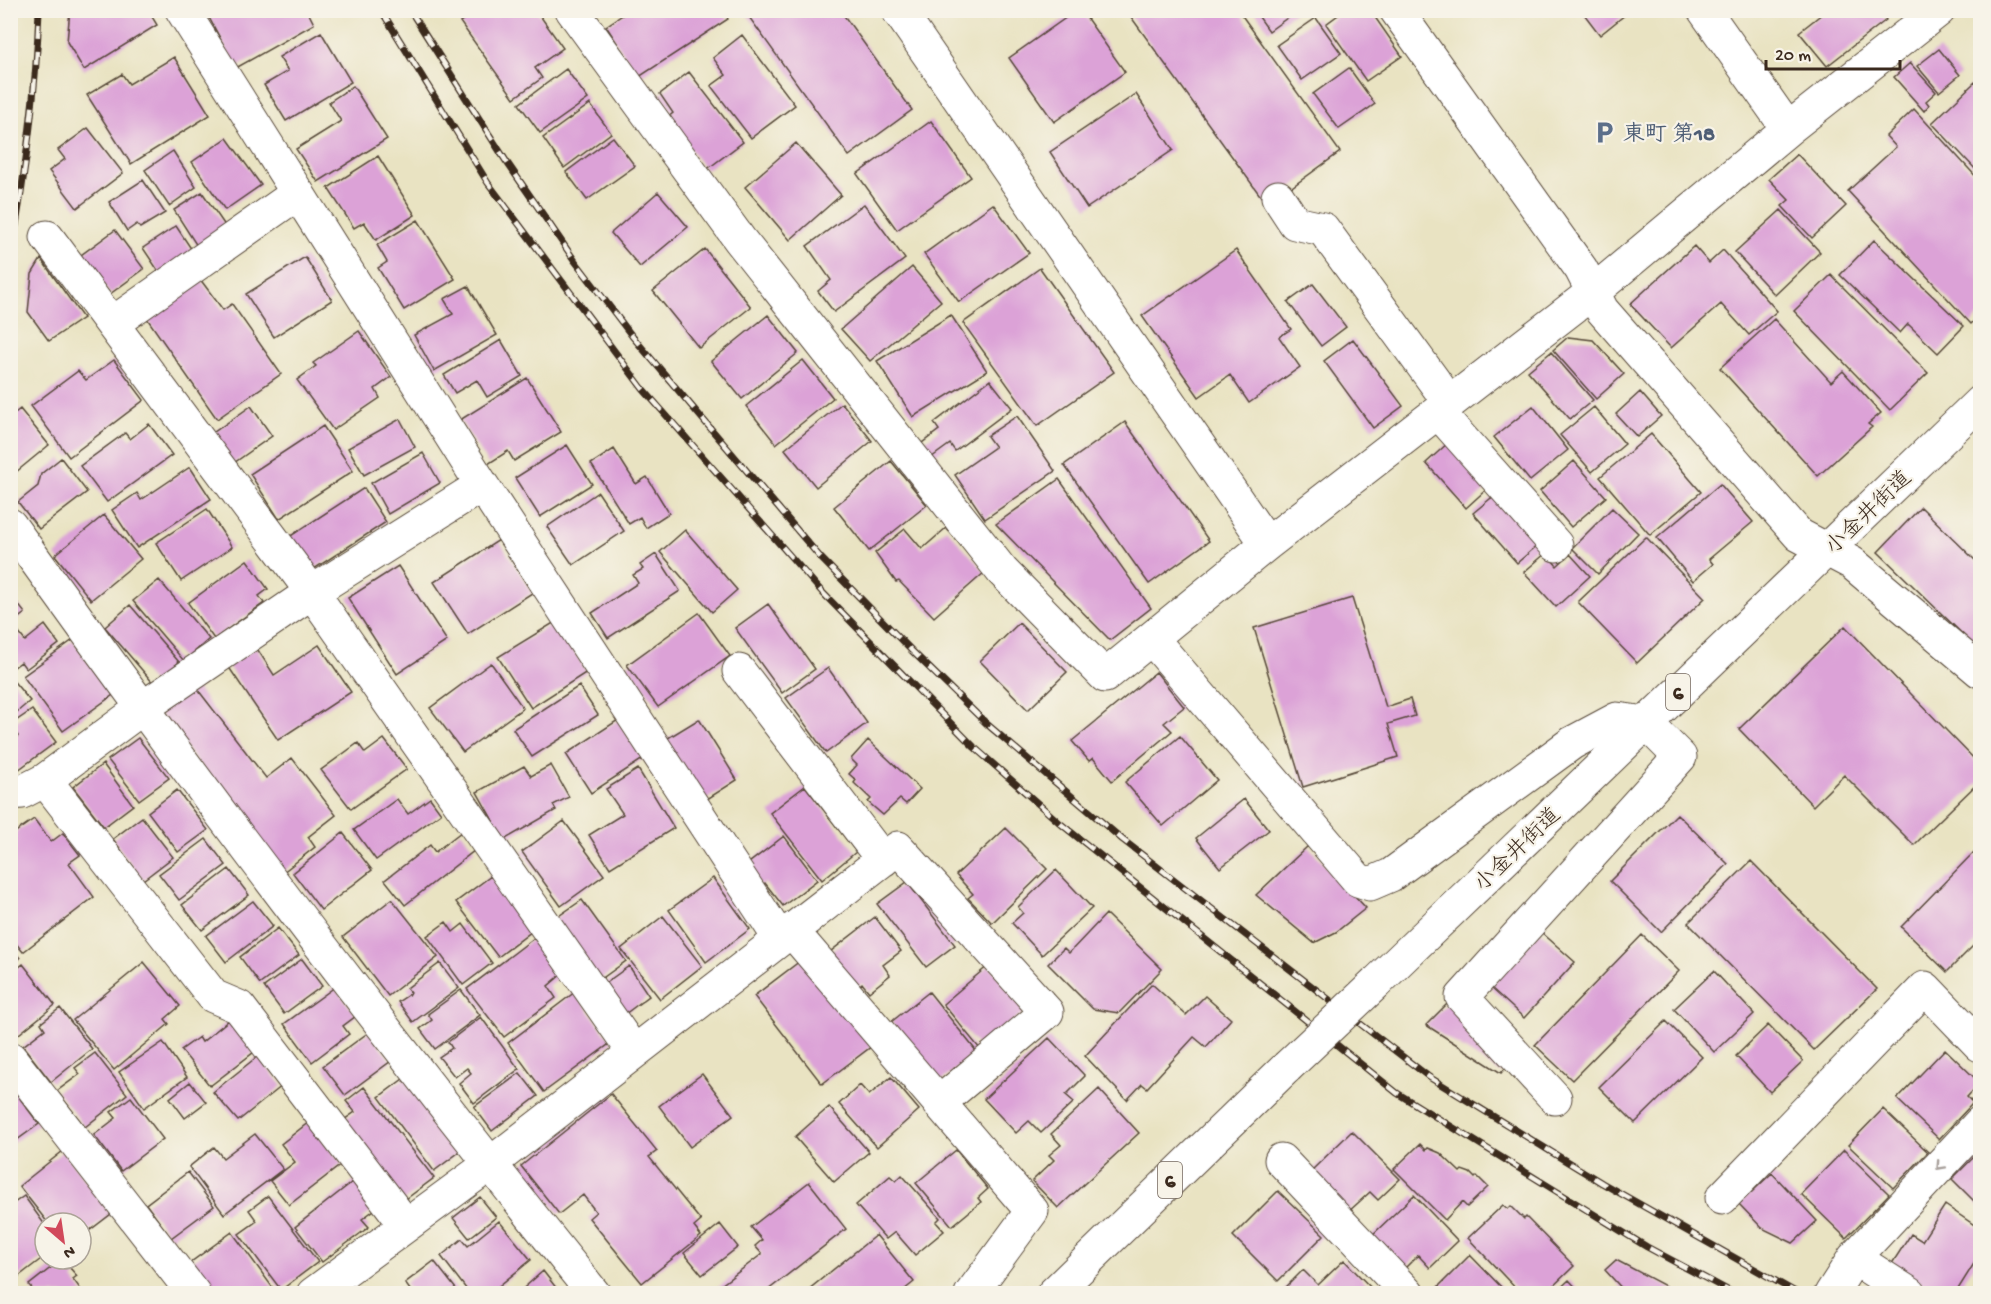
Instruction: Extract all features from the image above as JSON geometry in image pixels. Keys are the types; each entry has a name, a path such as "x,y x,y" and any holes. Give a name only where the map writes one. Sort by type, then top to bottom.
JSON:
{"street":[{"path":"182,10 482,485 785,934 939,1103 1032,1211 971,1293"},
{"path":"572,10 740,240 1002,571 1105,676 1267,544 1593,292 1788,129 1939,10"},
{"path":"898,10 1267,544"},
{"path":"1396,10 1581,269 1602,310 1799,535 1852,563 1980,671"},
{"path":"1704,10 1788,129"},
{"path":"112,323 298,192"},
{"path":"1278,197 1294,223 1323,229 1444,408 1556,544"},
{"path":"47,237 312,592 634,1052"},
{"name":"小金井街道","path":"1053,1293 1980,402"},
{"path":"10,793 22,792 45,780 141,709 312,592 482,485"},
{"path":"10,525 141,709 490,1164 594,1293"},
{"path":"1152,639 1358,880 1370,884 1391,875 1572,743 1617,719 1646,723 1680,757 1462,997 1555,1098"},
{"path":"738,670 891,854 1047,1012 939,1103"},
{"path":"45,780 213,996 239,1007 406,1225"},
{"path":"314,1293 490,1164 891,854"},
{"path":"1722,1198 1925,988 1980,1045"},
{"path":"10,1058 194,1293"},
{"path":"1831,1293 1854,1258 1980,1123"},
{"path":"1281,1160 1408,1293"},
{"path":"1854,1258 1910,1293"}],"building":[{"path":"70,10 148,10 157,25 84,70 67,42"},
{"path":"205,10 307,10 314,24 236,68"},
{"path":"477,10 536,10 563,48 535,68 542,78 514,98 460,22"},
{"path":"630,10 723,10 728,19 639,77 606,26"},
{"path":"744,10 840,10 912,110 849,156"},
{"path":"1077,10 1081,10 1125,72 1054,122 1009,58"},
{"path":"1126,10 1238,10 1340,152 1267,205"},
{"path":"1254,10 1298,10 1269,31"},
{"path":"1345,10 1370,10 1402,56 1366,81 1326,24"},
{"path":"1581,10 1631,10 1600,35"},
{"path":"1827,10 1878,10 1886,20 1827,66 1799,32"},
{"path":"1316,18 1341,53 1302,80 1277,45"},
{"path":"321,32 351,82 286,121 264,85 288,71 279,57"},
{"path":"742,35 795,105 751,138 711,86 726,75 713,58"},
{"path":"1939,49 1960,75 1939,92 1917,66"},
{"path":"174,57 210,115 131,164 87,95 122,74 129,84"},
{"path":"1910,63 1936,92 1926,101 1929,105 1924,111 1894,77"},
{"path":"1349,68 1375,104 1339,129 1313,94"},
{"path":"566,69 588,99 540,133 519,104"},
{"path":"689,72 743,142 706,170 667,118 673,113 660,94"},
{"path":"1975,82 1980,88 1980,170 1978,172 1932,123"},
{"path":"353,86 387,139 318,182 296,149 341,121 329,102"},
{"path":"1136,94 1173,150 1087,208 1050,152"},
{"path":"590,104 611,133 564,168 543,138"},
{"path":"1914,109 1980,181 1980,315 1971,324 1848,191 1896,147 1886,136"},
{"path":"931,121 971,177 897,230 857,174"},
{"path":"88,128 123,173 77,208 49,171 65,159 58,150"},
{"path":"613,137 635,166 587,200 566,172"},
{"path":"227,138 261,185 225,210 192,162"},
{"path":"796,143 841,195 790,240 745,187"},
{"path":"173,151 196,187 169,206 145,170"},
{"path":"1797,154 1846,206 1812,238 1782,206 1789,200 1769,179"},
{"path":"378,156 415,215 376,240 364,222 354,228 328,188"},
{"path":"143,180 165,213 140,228 137,224 127,231 109,202"},
{"path":"202,192 226,227 197,246 174,210"},
{"path":"658,192 688,227 640,267 611,233"},
{"path":"864,204 905,259 834,312 818,291 831,280 807,246"},
{"path":"993,204 1029,253 959,302 924,254"},
{"path":"1781,210 1820,252 1775,295 1735,252"},
{"path":"418,220 455,279 404,310 378,268 387,262 377,245"},
{"path":"176,226 196,256 163,278 143,248"},
{"path":"115,230 144,269 110,294 81,255"},
{"path":"1874,240 1964,326 1938,353 1908,324 1900,333 1840,275"},
{"path":"1694,246 1709,263 1723,250 1777,311 1749,335 1721,304 1671,348 1630,304"},
{"path":"705,249 751,307 699,348 653,291"},
{"path":"1236,250 1291,329 1279,337 1300,367 1249,403 1230,375 1199,397 1142,316"},
{"path":"305,257 332,300 274,337 246,294"},
{"path":"41,259 83,318 49,341 28,312 32,274"},
{"path":"912,267 941,301 870,361 841,329"},
{"path":"1040,268 1114,372 1037,426 963,323"},
{"path":"1831,275 1928,373 1890,410 1794,311"},
{"path":"200,279 223,310 232,304 281,374 217,419 146,317"},
{"path":"1313,284 1346,327 1321,346 1288,302"},
{"path":"468,286 497,335 434,371 414,335 453,314 444,299"},
{"path":"768,315 798,353 742,399 711,361"},
{"path":"951,315 987,371 913,417 877,361"},
{"path":"1774,319 1831,382 1843,371 1881,413 1868,424 1872,427 1818,476 1720,368"},
{"path":"359,331 391,377 375,389 380,398 333,430 297,380 316,366 313,363"},
{"path":"1568,337 1593,340 1624,374 1596,399 1553,350"},
{"path":"1353,339 1403,406 1373,428 1324,361"},
{"path":"501,340 522,376 487,397 477,380 455,393 444,375"},
{"path":"1551,352 1593,400 1570,419 1528,371"},
{"path":"114,360 144,400 69,457 31,406 78,371 86,380"},
{"path":"803,360 833,398 776,444 746,406"},
{"path":"527,378 561,432 514,461 508,451 488,464 460,420"},
{"path":"990,380 1012,408 955,451 950,444 928,460 918,446 939,430 934,423"},
{"path":"1640,392 1661,416 1637,437 1616,414"},
{"path":"842,403 872,441 816,487 785,449"},
{"path":"251,406 272,436 231,465 210,435"},
{"path":"1533,406 1568,450 1530,481 1494,437"},
{"path":"1594,407 1625,444 1592,472 1560,435"},
{"path":"20,409 49,445 10,477 10,417"},
{"path":"1017,416 1055,471 985,519 955,475 995,447 987,436"},
{"path":"400,419 415,447 364,475 348,448"},
{"path":"1125,422 1209,541 1149,584 1064,465"},
{"path":"149,424 172,455 107,502 80,466 125,433 130,439"},
{"path":"323,426 353,471 279,519 250,474"},
{"path":"1651,434 1701,492 1650,535 1600,477"},
{"path":"1449,442 1489,487 1466,508 1426,463"},
{"path":"567,445 592,484 540,517 515,478"},
{"path":"614,449 636,484 647,477 669,513 646,528 640,517 629,524 591,464"},
{"path":"423,453 440,483 388,514 371,483"},
{"path":"61,458 87,492 39,529 18,502 38,486 41,474"},
{"path":"891,461 927,505 869,551 834,507"},
{"path":"1574,461 1606,497 1571,527 1540,491"},
{"path":"190,467 211,499 137,548 112,510 137,493 141,500"},
{"path":"1059,479 1151,608 1110,640 996,524"},
{"path":"1720,484 1753,522 1709,559 1713,564 1693,581 1657,538"},
{"path":"364,488 386,522 311,571 289,537"},
{"path":"598,492 624,531 573,565 547,527"},
{"path":"1496,494 1539,544 1517,563 1473,513"},
{"path":"1921,507 1980,565 1980,651 1878,552"},
{"path":"1612,508 1638,533 1598,574 1572,548"},
{"path":"207,509 232,547 181,581 156,543"},
{"path":"104,515 141,559 91,600 55,555"},
{"path":"946,528 985,572 934,617 899,581 896,582 875,553 905,529 922,549"},
{"path":"685,530 737,590 712,612 660,552"},
{"path":"1646,537 1705,598 1637,663 1578,602"},
{"path":"499,540 532,593 468,634 434,582"},
{"path":"1546,553 1557,566 1570,554 1590,576 1556,607 1524,572"},
{"path":"656,554 680,591 608,638 592,613 638,583 633,575 643,569 640,565"},
{"path":"247,560 268,589 259,596 264,603 214,639 188,603"},
{"path":"398,566 447,641 397,674 348,598"},
{"path":"159,580 209,639 184,661 133,601"},
{"path":"10,594 25,613 10,624"},
{"path":"1352,598 1386,707 1410,699 1415,716 1388,724 1398,757 1303,787 1254,628"},
{"path":"768,604 815,669 782,693 735,628"},
{"path":"130,605 179,662 154,684 105,627"},
{"path":"699,613 730,656 658,707 627,665"},
{"path":"555,622 587,672 531,708 498,657"},
{"path":"1019,623 1067,672 1028,710 980,661"},
{"path":"45,625 59,644 26,669 21,662 10,670 10,632 15,628 25,641"},
{"path":"1845,626 1980,765 1980,781 1914,845 1844,775 1813,806 1739,729"},
{"path":"73,640 113,695 63,731 23,676"},
{"path":"319,645 351,692 278,740 228,666 256,647 274,675"},
{"path":"491,663 523,708 463,752 430,708"},
{"path":"828,668 867,723 826,753 786,698"},
{"path":"1156,672 1184,707 1164,723 1172,731 1112,781 1093,758 1089,761 1072,741"},
{"path":"10,677 30,701 10,718"},
{"path":"195,686 266,778 292,758 336,815 308,837 315,847 282,873 159,713"},
{"path":"579,686 598,715 532,757 513,729"},
{"path":"32,710 56,742 18,770 10,759 10,741 18,736 10,725"},
{"path":"699,719 737,780 701,803 663,741"},
{"path":"618,720 643,759 591,793 566,754"},
{"path":"1180,736 1217,780 1163,826 1125,782"},
{"path":"138,738 169,778 139,800 108,760"},
{"path":"384,739 407,769 351,809 321,770 358,743 365,753"},
{"path":"868,740 920,789 906,804 900,799 883,815 868,802 871,799 854,783 856,780 849,774 857,765 851,759"},
{"path":"103,764 133,805 104,827 73,787"},
{"path":"551,765 569,797 553,805 556,810 504,840 477,792 524,766 531,776"},
{"path":"638,769 674,828 610,868 589,835 623,814 606,789"},
{"path":"805,786 856,852 822,880 770,813"},
{"path":"177,790 208,830 178,852 148,812"},
{"path":"430,798 441,813 376,860 354,830 397,799 408,814"},
{"path":"1244,799 1269,830 1220,868 1196,838"},
{"path":"1677,814 1728,864 1661,932 1610,881"},
{"path":"142,817 173,857 143,880 113,839"},
{"path":"34,819 51,842 63,833 80,855 69,863 94,897 23,952 10,936 10,836"},
{"path":"564,821 604,875 561,906 522,852"},
{"path":"1006,828 1047,869 992,923 968,898 973,894 956,875"},
{"path":"461,832 475,850 405,905 385,880 430,845 435,852"},
{"path":"343,833 372,870 321,910 293,873"},
{"path":"784,836 817,880 783,906 765,883 761,886 745,866"},
{"path":"206,839 226,865 179,900 159,874"},
{"path":"1308,846 1366,908 1336,932 1314,943 1256,895"},
{"path":"1973,853 1980,860 1980,939 1947,972 1901,927"},
{"path":"1751,861 1877,989 1814,1050 1688,923"},
{"path":"229,869 249,895 202,930 182,905"},
{"path":"1056,870 1092,908 1042,955 1012,923 1023,913 1018,907"},
{"path":"491,876 532,931 498,957 456,902"},
{"path":"713,878 750,929 706,962 669,910"},
{"path":"907,882 955,945 926,967 877,904"},
{"path":"392,899 438,957 388,996 343,937"},
{"path":"582,900 626,961 597,982 553,920"},
{"path":"253,901 273,926 226,962 206,936"},
{"path":"1106,914 1162,969 1119,1013 1093,1009 1048,964 1064,948 1069,953"},
{"path":"663,916 702,966 660,999 621,949"},
{"path":"875,917 901,951 883,965 890,975 869,992 862,983 854,990 826,955"},
{"path":"446,922 453,932 463,924 492,963 463,985 427,936"},
{"path":"278,928 299,955 260,984 240,957"},
{"path":"1540,931 1575,962 1524,1018 1490,987"},
{"path":"1642,935 1679,971 1572,1080 1535,1045"},
{"path":"534,938 562,974 548,986 556,998 504,1037 467,989"},
{"path":"10,946 20,958 10,965"},
{"path":"804,958 872,1046 822,1084 754,996"},
{"path":"302,959 322,986 284,1014 264,987"},
{"path":"144,962 180,1006 165,1019 169,1024 114,1070 73,1020"},
{"path":"440,963 459,988 413,1022 398,1002 411,993 407,988"},
{"path":"23,964 55,1005 14,1038 10,1033 10,974"},
{"path":"989,965 1026,1010 980,1049 943,1004"},
{"path":"629,966 649,996 621,1017 600,987"},
{"path":"1714,971 1754,1014 1714,1052 1674,1009"},
{"path":"1152,984 1186,1015 1205,996 1231,1019 1206,1047 1194,1037 1147,1088 1142,1084 1127,1100 1085,1056"},
{"path":"335,987 356,1016 343,1026 349,1034 312,1062 284,1024"},
{"path":"461,990 480,1015 435,1049 420,1029 432,1020 428,1014"},
{"path":"575,992 612,1042 544,1092 508,1043"},
{"path":"929,992 977,1052 940,1082 891,1022"},
{"path":"1449,1002 1508,1065 1501,1073 1426,1025"},
{"path":"60,1008 92,1049 51,1082 23,1046 45,1029 41,1023"},
{"path":"481,1017 519,1069 474,1103 459,1083 471,1073 467,1068 455,1077 439,1057 452,1048 448,1042"},
{"path":"229,1020 254,1052 210,1086 181,1050 199,1037 202,1042"},
{"path":"1666,1021 1702,1057 1635,1123 1599,1087"},
{"path":"1768,1025 1803,1061 1770,1092 1736,1056"},
{"path":"369,1032 391,1061 345,1095 323,1066"},
{"path":"1049,1038 1085,1076 1066,1095 1074,1102 1041,1133 1029,1121 1016,1133 984,1099"},
{"path":"163,1042 187,1077 144,1108 119,1072"},
{"path":"1945,1049 1980,1083 1967,1097 1973,1103 1939,1139 1897,1099"},
{"path":"95,1053 127,1094 85,1127 57,1091 80,1074 75,1068"},
{"path":"258,1056 282,1086 238,1121 213,1092"},
{"path":"520,1073 538,1096 492,1131 474,1107"},
{"path":"702,1074 733,1115 690,1147 659,1106"},
{"path":"407,1076 462,1150 434,1171 379,1097"},
{"path":"891,1077 919,1110 877,1147 839,1104 860,1085 869,1095"},
{"path":"190,1082 206,1102 185,1118 170,1098"},
{"path":"364,1087 434,1178 402,1202 341,1122 355,1112 346,1101"},
{"path":"1099,1089 1139,1133 1058,1208 1032,1181 1054,1160 1049,1155 1061,1145 1051,1134"},
{"path":"15,1092 39,1124 10,1145 10,1095"},
{"path":"611,1094 657,1151 649,1157 701,1221 694,1227 701,1236 642,1283 589,1218 596,1212 583,1195 559,1214 521,1166"},
{"path":"131,1097 163,1139 121,1171 94,1135 116,1118 111,1112"},
{"path":"829,1107 869,1152 834,1182 795,1137"},
{"path":"1883,1109 1928,1152 1893,1188 1848,1145"},
{"path":"309,1122 342,1164 289,1205 270,1181 295,1162 281,1144"},
{"path":"1352,1131 1400,1179 1378,1200 1370,1192 1347,1213 1309,1173"},
{"path":"255,1134 283,1169 224,1214 189,1167 214,1147 223,1158"},
{"path":"1420,1144 1426,1150 1428,1148 1440,1153 1460,1172 1462,1170 1470,1173 1475,1178 1477,1176 1488,1187 1467,1207 1462,1202 1445,1220 1394,1169"},
{"path":"956,1150 988,1189 978,1198 981,1202 952,1226 916,1183"},
{"path":"1844,1150 1889,1194 1846,1238 1801,1194"},
{"path":"63,1151 111,1214 93,1228 93,1211 39,1211 19,1186"},
{"path":"1974,1157 1980,1164 1980,1207 1952,1179"},
{"path":"188,1172 214,1206 171,1238 146,1204"},
{"path":"1772,1173 1817,1221 1793,1243 1762,1228 1739,1204"},
{"path":"902,1175 940,1218 936,1222 944,1231 915,1255 895,1232 886,1239 856,1205 890,1176 896,1181"},
{"path":"356,1179 378,1207 362,1219 369,1227 322,1262 295,1227"},
{"path":"809,1182 846,1229 763,1294 720,1294 716,1289 762,1254 755,1246 762,1240 751,1227"},
{"path":"1278,1191 1324,1235 1278,1281 1233,1236"},
{"path":"1414,1195 1458,1241 1430,1268 1418,1255 1402,1271 1369,1238"},
{"path":"24,1196 35,1211 33,1211 33,1265 19,1276 10,1264 10,1206"},
{"path":"268,1196 318,1262 281,1290 239,1234 257,1221 249,1210"},
{"path":"480,1197 496,1217 469,1238 453,1218"},
{"path":"1503,1205 1508,1209 1511,1206 1524,1219 1526,1217 1574,1266 1545,1294 1521,1294 1468,1238"},
{"path":"1945,1205 1980,1229 1980,1254 1955,1294 1936,1294 1891,1265 1911,1234 1922,1241"},
{"path":"499,1221 531,1260 489,1294 470,1294 441,1256 462,1239 468,1246"},
{"path":"720,1224 738,1247 702,1275 684,1253"},
{"path":"232,1232 273,1288 265,1294 209,1294 187,1265"},
{"path":"876,1235 914,1282 899,1294 803,1294"},
{"path":"1470,1255 1508,1294 1431,1294"},
{"path":"1344,1260 1377,1294 1287,1294 1284,1289 1303,1270 1318,1285"},
{"path":"1616,1260 1678,1294 1627,1294 1605,1270"},
{"path":"434,1261 460,1294 413,1294 405,1283"},
{"path":"47,1271 73,1271 77,1276 73,1279 84,1294 36,1294 29,1285"},
{"path":"543,1271 561,1294 517,1294"},
{"path":"1569,1280 1582,1294 1554,1294"}],"railway":[{"path":"10,259 29,135 39,10"},
{"path":"381,10 488,183 643,389 822,592 974,747 1061,824 1397,1093 1647,1247 1735,1294"},
{"path":"410,10 506,161 575,261 632,336 820,557 988,725 1123,840 1429,1077 1602,1183 1799,1294"}],"place":[{"name":"東町 第18","path":"1605,132"}]}
